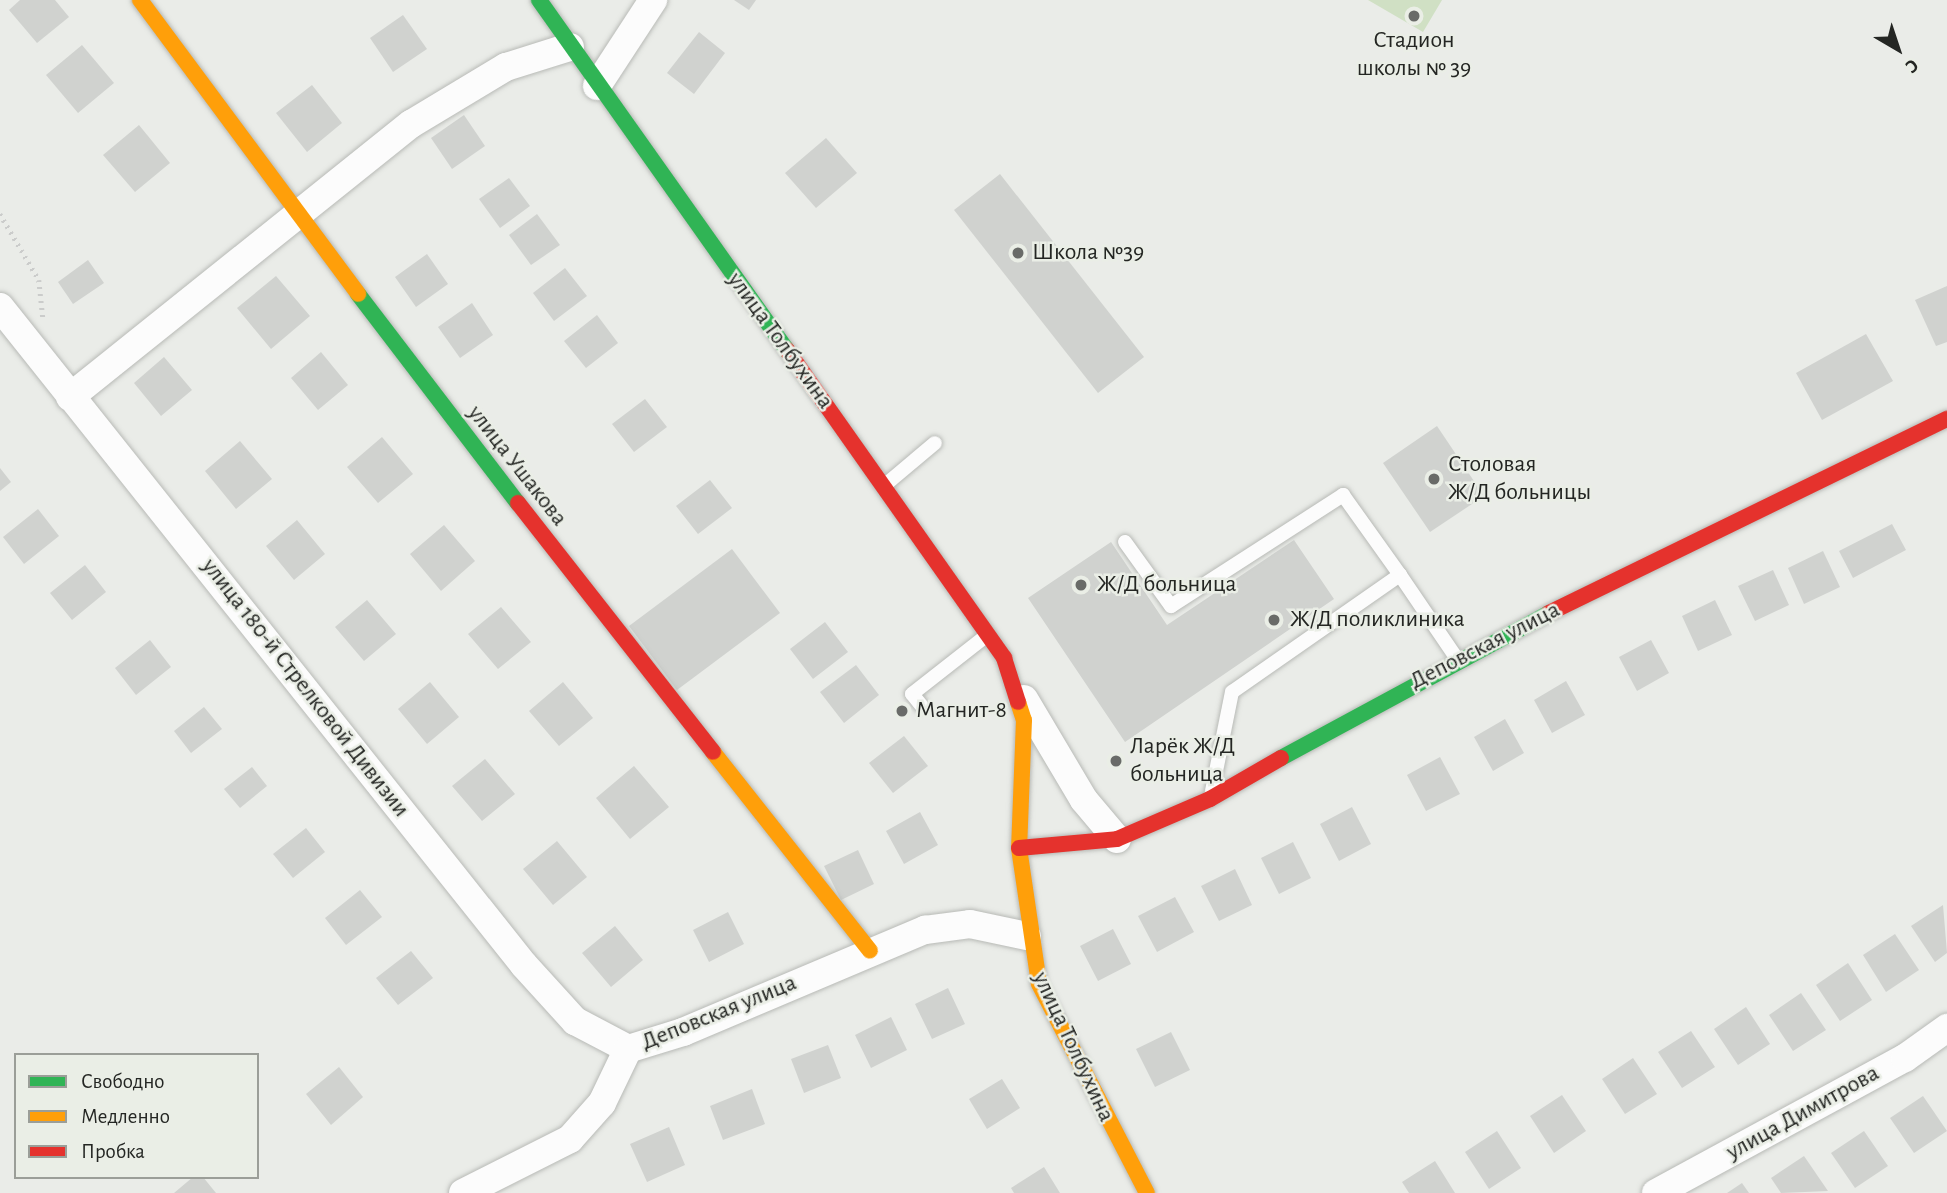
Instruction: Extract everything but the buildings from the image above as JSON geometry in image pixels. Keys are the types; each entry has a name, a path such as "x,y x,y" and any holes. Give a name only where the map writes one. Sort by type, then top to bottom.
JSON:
{"street":[{"name":"улица Ушакова","path":"140,0 300,209 396,348 870,951"},
{"name":"улица Толбухина","path":"539,0 597,86 990,633 1016,684 1084,800 1117,839"},
{"path":"597,86 653,0"},
{"path":"71,397 259,252 300,209 411,124 506,67 570,47"},
{"name":"улица 180-й Стрелковой Дивизии","path":"0,307 524,965 575,1021 628,1049"},
{"name":"Деповская улица","path":"1019,848 1117,839 1210,799 1456,658 1947,419"},
{"name":"улица Толбухина","path":"1016,684 1024,720 1019,848 1027,936 1039,984 1070,1050 1147,1193"},
{"name":"Деповская улица","path":"463,1193 570,1139 602,1103 628,1049 683,1032 925,930 970,924 1027,936"},
{"name":"улица Димитрова","path":"1656,1193 1905,1058 1947,1028"}],"lane":[{"path":"884,486 935,443"},
{"path":"1125,542 1171,606 1343,495 1456,658"},
{"path":"1210,799 1232,692 1399,575"},
{"path":"921,705 912,694 990,633"}],"path":[{"path":"0,215 39,280 44,314 37,354"}],"green space":[{"name":"Стадион школы № 39","path":"1368,0 1442,0 1423,32"}],"traffic: fast":[{"path":"539,0 787,350"},
{"path":"358,294 518,503"},
{"path":"1281,758 1549,613"}],"traffic: slow":[{"path":"140,0 358,294"},
{"path":"1018,702 1024,720 1019,848 1039,984 1147,1193"},
{"path":"713,752 870,951"}],"traffic: jam":[{"path":"787,350 1004,658 1018,702"},
{"path":"1549,613 1947,419"},
{"path":"518,503 713,752"},
{"path":"1019,848 1117,839 1210,799 1281,758"}],"place":[{"name":"Стадион школы № 39","path":"1414,16"},
{"name":"Школа №39","path":"1018,253"},
{"name":"Столовая Ж/Д больницы","path":"1434,479"},
{"name":"Ж/Д больница","path":"1081,585"},
{"name":"Ж/Д поликлиника","path":"1274,620"},
{"name":"Магнит-8","path":"902,711"},
{"name":"Ларёк Ж/Д больница","path":"1116,761"}]}
